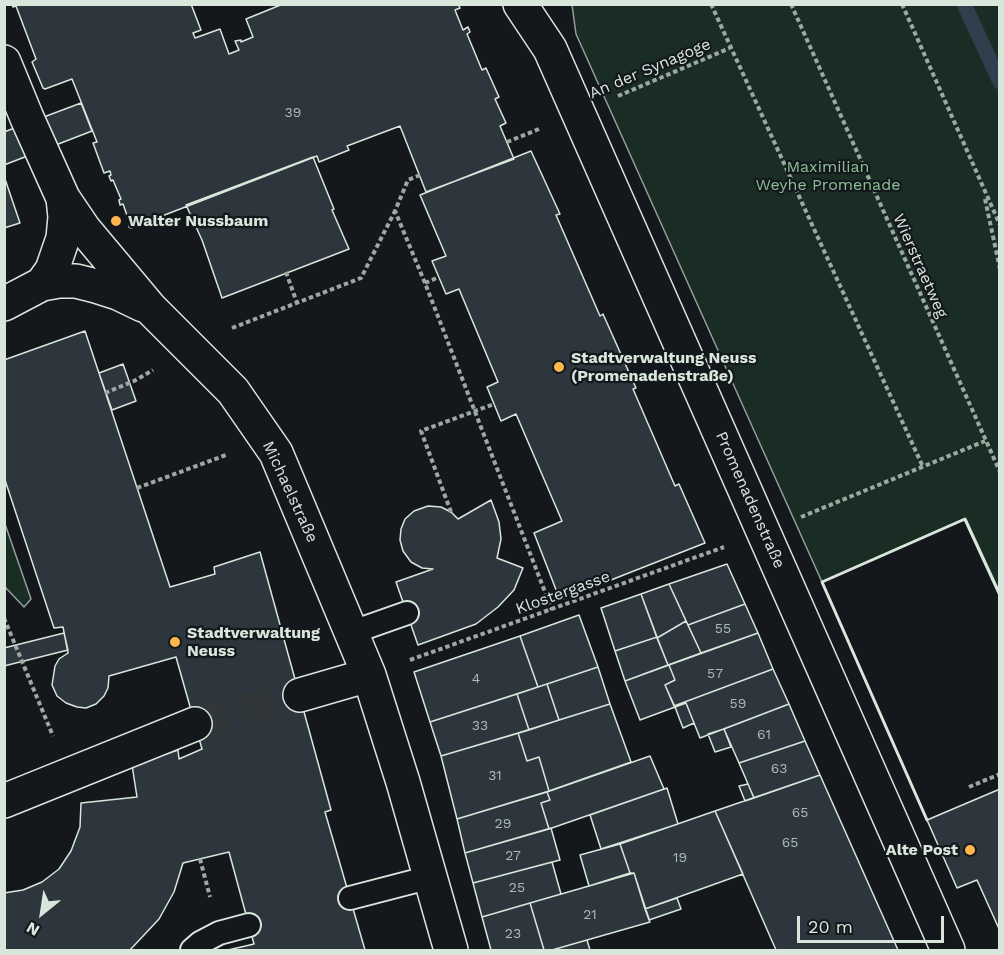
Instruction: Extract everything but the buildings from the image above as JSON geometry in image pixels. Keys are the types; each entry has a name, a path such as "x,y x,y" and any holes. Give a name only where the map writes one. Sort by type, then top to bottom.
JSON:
{"street":[{"name":"Promenadenstraße","path":"520,4 550,49 948,951"},
{"name":"Promenadenstraße","path":"544,4 550,49"},
{"name":"Michaelstraße","path":"4,62 63,198 84,229 151,309 233,391 276,453 353,632 369,675 431,877 451,951"},
{"path":"42,284 52,270 63,238 65,217 63,198"},
{"path":"4,304 42,284 76,281 118,293 151,309"},
{"path":"300,695 369,675"},
{"path":"4,801 195,724"}],"lane":[{"path":"353,632 407,613"},
{"path":"350,898 431,877"},
{"path":"192,951 200,943 219,933 249,925"}],"path":[{"path":"711,4 924,467"},
{"name":"Wierstraetweg","path":"791,4 999,471"},
{"path":"902,4 999,225"},
{"name":"An der Synagoge","path":"578,113 730,48"},
{"path":"231,328 361,278 408,180 420,176"},
{"path":"984,191 999,268"},
{"path":"395,211 552,610"},
{"path":"286,272 297,303"},
{"path":"425,284 439,277"},
{"path":"105,393 134,381"},
{"path":"451,512 421,431 494,404"},
{"name":"Klostergasse","path":"369,675 764,532 985,441"},
{"path":"137,488 200,464"},
{"path":"4,618 69,776"},
{"path":"969,787 999,774"}],"green space":[{"name":"Maximilian Weyhe Promenade","path":"572,5 999,5 999,595 964,519 822,582 576,34"},
{"path":"4,521 31,599 24,607 5,587"}],"waterway":[{"path":"964,4 1000,82"}],"tunnel":[{"path":"195,724 300,695"}],"wall":[{"path":"927,820 822,582 965,519 1000,595"}],"place":[{"name":"Walter Nussbaum","path":"116,221"},
{"name":"Stadtverwaltung Neuss (Promenadenstraße)","path":"559,367"},
{"name":"Stadtverwaltung Neuss","path":"175,642"},
{"name":"Alte Post","path":"970,850"}]}
